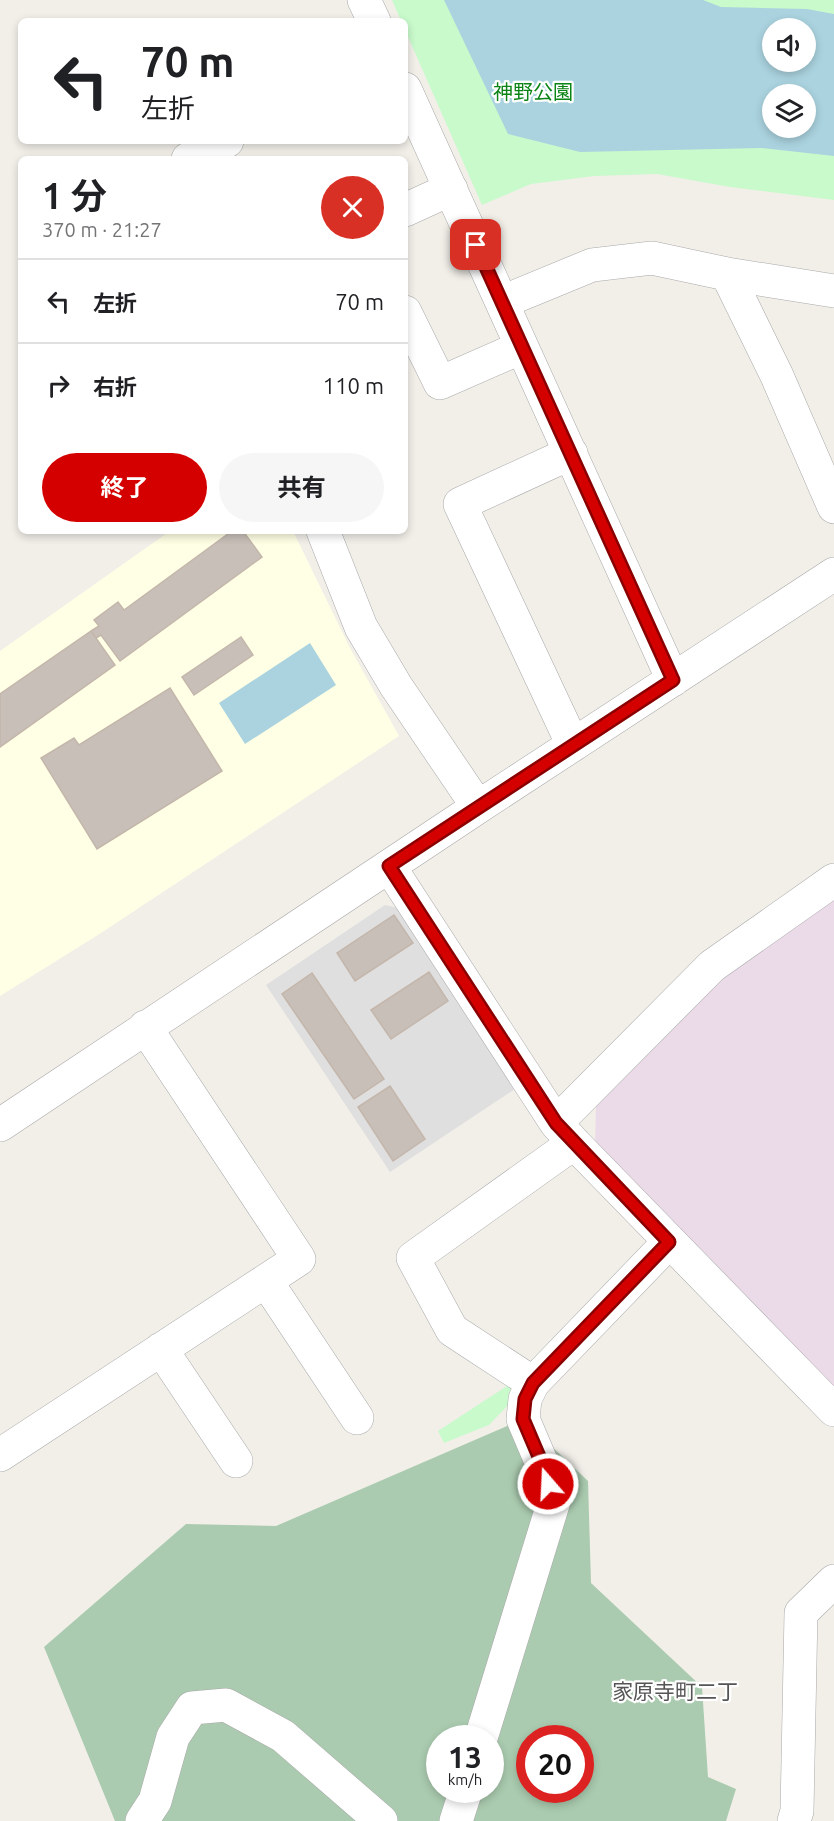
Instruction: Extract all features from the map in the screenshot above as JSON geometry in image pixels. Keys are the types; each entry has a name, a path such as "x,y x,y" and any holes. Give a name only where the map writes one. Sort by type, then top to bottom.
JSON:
{"street":[{"path":"364,0 373,18"},
{"path":"408,96 673,680"},
{"path":"194,156 220,144"},
{"path":"408,209 451,189"},
{"path":"502,302 592,265 652,258 728,274 834,291"},
{"path":"728,274 777,376 834,507"},
{"path":"408,318 440,383 522,347"},
{"path":"571,453 460,504 573,745"},
{"path":"324,534 361,627 396,686 478,807"},
{"path":"0,1125 478,807 834,574"},
{"path":"389,866 565,1133 834,1410"},
{"path":"533,1383 452,1330 413,1258 565,1133 712,966 834,880"},
{"path":"0,1455 299,1258 146,1027"},
{"path":"485,1725 554,1501 543,1466 523,1419 525,1399 533,1383 669,1242"},
{"path":"266,1281 357,1418"},
{"path":"161,1349 236,1461"},
{"path":"794,1821 797,1811 801,1613 834,1581"},
{"path":"142,1821 155,1802 173,1737 192,1708 226,1705 283,1736 381,1821"},
{"path":"456,1821 462,1803"}],"shaded area":[{"path":"166,534 294,534 350,648 399,736 101,933 0,996 0,651"},
{"path":"834,899 834,1388 595,1147 596,1105 707,984"},
{"path":"385,905 398,908 515,1089 390,1172 266,985"},
{"path":"523,1419 588,1481 591,1583 702,1687 708,1777 736,1789 726,1821 115,1821 44,1647 186,1524 276,1526"}],"green space":[{"name":"神野公園","path":"392,0 834,0 834,200 730,187 657,174 594,176 531,184 482,205 408,37 408,18 400,18"},
{"path":"510,1384 520,1393 489,1425 444,1443 438,1431"}],"water":[{"name":"神野公園","path":"444,0 703,0 721,7 807,9 834,14 834,156 761,148 580,152 508,134"},
{"path":"310,643 336,685 245,744 219,703"}],"building":[{"path":"228,534 245,534 262,557 120,661 101,635 96,638 91,631 99,626 94,620 118,602 124,610"},
{"path":"91,631 115,665 0,747 0,694"},
{"path":"241,637 253,655 194,695 182,677"},
{"path":"170,688 222,771 97,849 41,758 74,738 79,745"},
{"path":"394,915 413,943 355,981 337,953"},
{"path":"429,972 448,1001 391,1039 371,1010"},
{"path":"312,973 384,1079 354,1099 282,994"},
{"path":"390,1086 425,1139 393,1161 358,1107"}],"district":[{"name":"家原寺町二丁","path":"675,1691"}],"route":[{"path":"476,245 673,680 389,866 556,1123 669,1242 533,1383 525,1399 523,1419 548,1484"}]}
